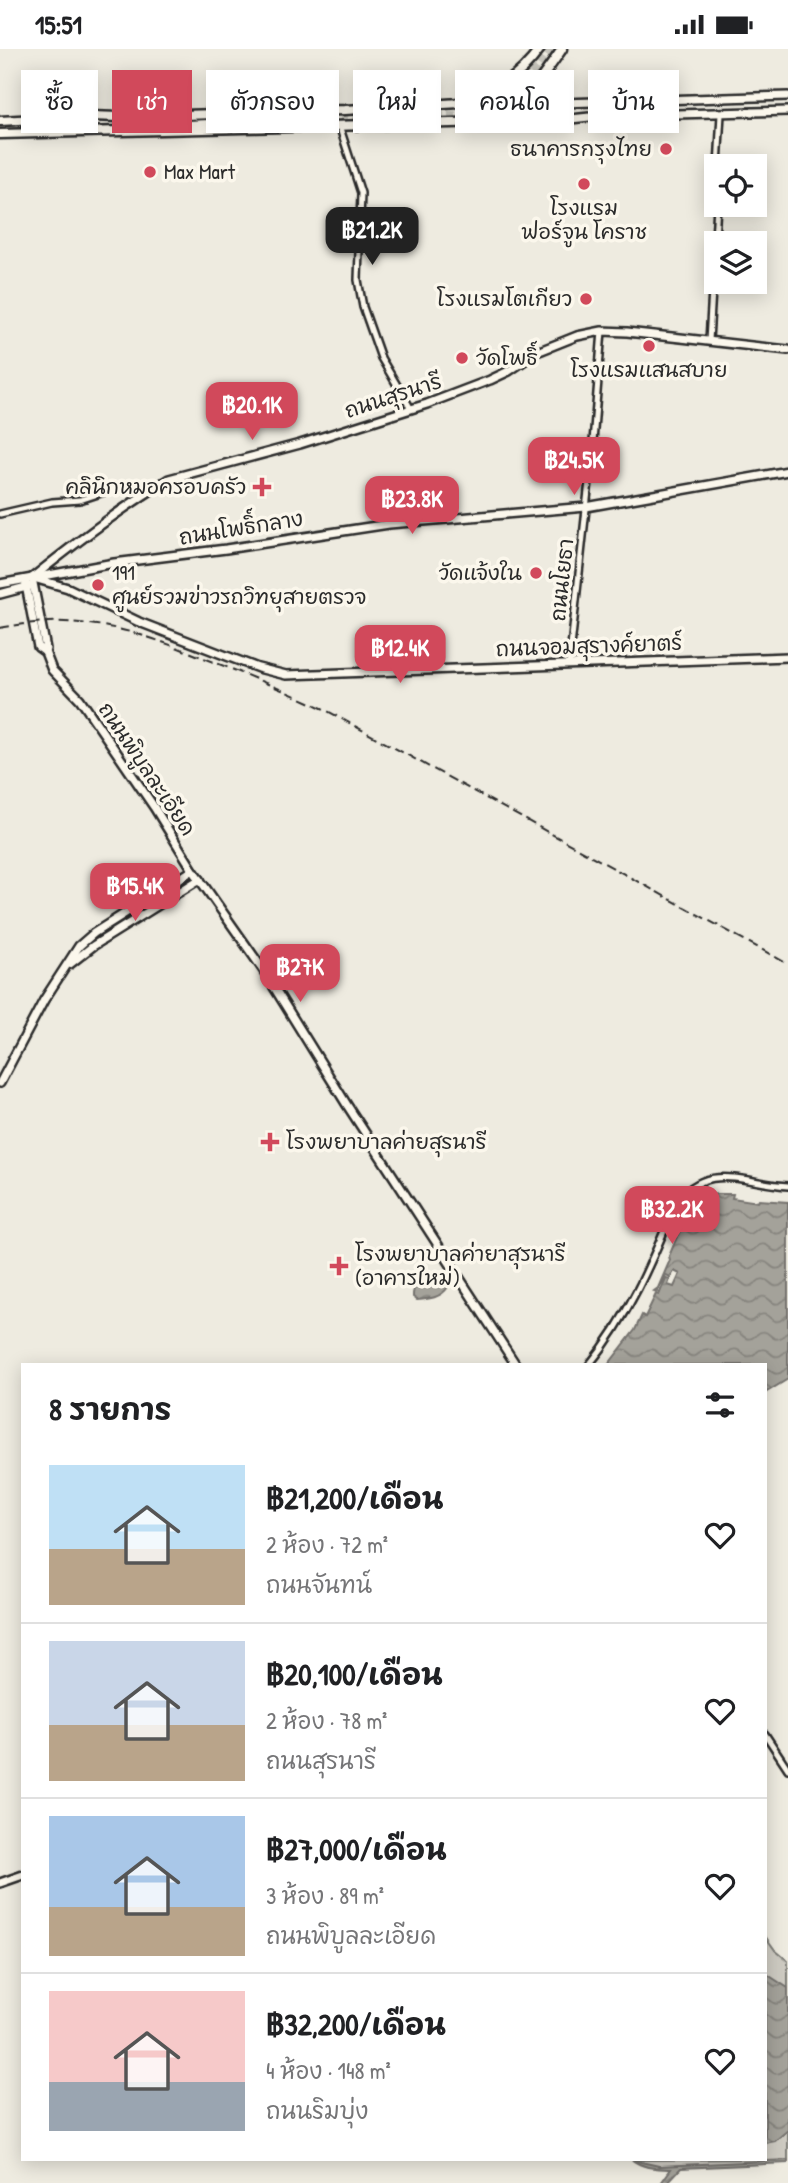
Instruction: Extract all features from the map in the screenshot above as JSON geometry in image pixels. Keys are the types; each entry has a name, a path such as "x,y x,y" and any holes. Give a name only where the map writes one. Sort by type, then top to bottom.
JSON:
{"highway":[{"path":"522,70 541,49"},
{"path":"532,61 529,71 535,77 540,76 562,49"},
{"path":"0,121 371,109 455,103"},
{"path":"339,125 455,123"},
{"path":"0,134 112,132"}],"main road":[{"path":"574,103 788,96"},
{"path":"720,99 720,114"},
{"path":"574,119 788,111"},
{"name":"ถนนสุรนารี","path":"29,582 60,555 149,491 177,475 300,444 411,409 490,380 537,352 560,342 602,331 788,350"},
{"name":"ถนนโพธิ์กลาง","path":"29,582 66,572 390,524 586,507 788,471"},
{"path":"60,555 68,588"},
{"path":"0,584 20,579 29,582"},
{"path":"0,594 29,582"},
{"name":"ถนนจอมสุรางค์ยาตร์","path":"29,582 52,582 139,622 258,668 286,674 788,657"},
{"name":"ถนนพิบูลละเอียด","path":"29,582 38,647 44,652 52,670 80,699 148,798 193,870 264,971 346,1105 515,1363"},
{"path":"0,1083 44,1000 79,946 93,933 193,870"},
{"path":"66,967 93,946 200,879"},
{"path":"116,918 122,928"},
{"path":"0,1883 21,1876"}],"street":[{"path":"718,154 720,114"},
{"path":"339,125 361,193 358,280 363,307 382,358 411,409"},
{"path":"709,341 716,217"},
{"name":"ถนนโยธา","path":"569,665 602,331"},
{"path":"0,513 52,502 80,500 139,484 149,491"},
{"path":"591,1363 615,1332 633,1300 675,1205 684,1192 703,1180 718,1177 788,1186"},
{"path":"767,1737 788,1769"}],"shaded area":[{"path":"767,1939 788,1961 788,2162 649,2167 635,2161 767,2161"}],"water":[{"path":"733,1194 732,1198 758,1202 788,1202 788,1379 767,1392 767,1363 610,1363 635,1330 642,1315 645,1317 666,1278 670,1279 668,1285 674,1287 680,1274 674,1271 671,1277 666,1275 657,1292 654,1291 658,1288 686,1217 707,1197"},
{"path":"434,1272 448,1287 438,1296 417,1300 413,1297 413,1292 417,1285"},
{"path":"767,1974 788,1988 788,2130 775,2141 767,2143"},
{"path":"788,2160 788,2163 681,2168 667,2183 661,2183 671,2169 646,2167 634,2161 659,2166"}],"tunnel":[{"path":"339,118 455,115 472,112 511,94 531,75 551,49"}],"railway":[{"path":"0,628 60,622 98,625 168,644 271,685 322,708 788,964"}],"place":[{"name":"ธนาคารกรุงไทย","path":"666,149"},
{"name":"Max Mart","path":"150,172"},
{"name":"โรงแรม ฟอร์จูน โคราช","path":"584,184"},
{"name":"โรงแรมโตเกียว","path":"586,299"},
{"name":"โรงแรมแสนสบาย","path":"649,346"},
{"name":"วัดโพธิ์","path":"462,358"},
{"name":"คลินิกหมอครอบครัว","path":"262,487"},
{"name":"วัดแจ้งใน","path":"536,573"},
{"name":"191 ศูนย์รวมข่าวรถวิทยุสายตรวจ","path":"98,585"},
{"name":"โรงพยาบาลค่ายสุรนารี","path":"270,1142"},
{"name":"โรงพยาบาลค่ายาสุรนารี (อาคารใหม่)","path":"339,1266"}]}
